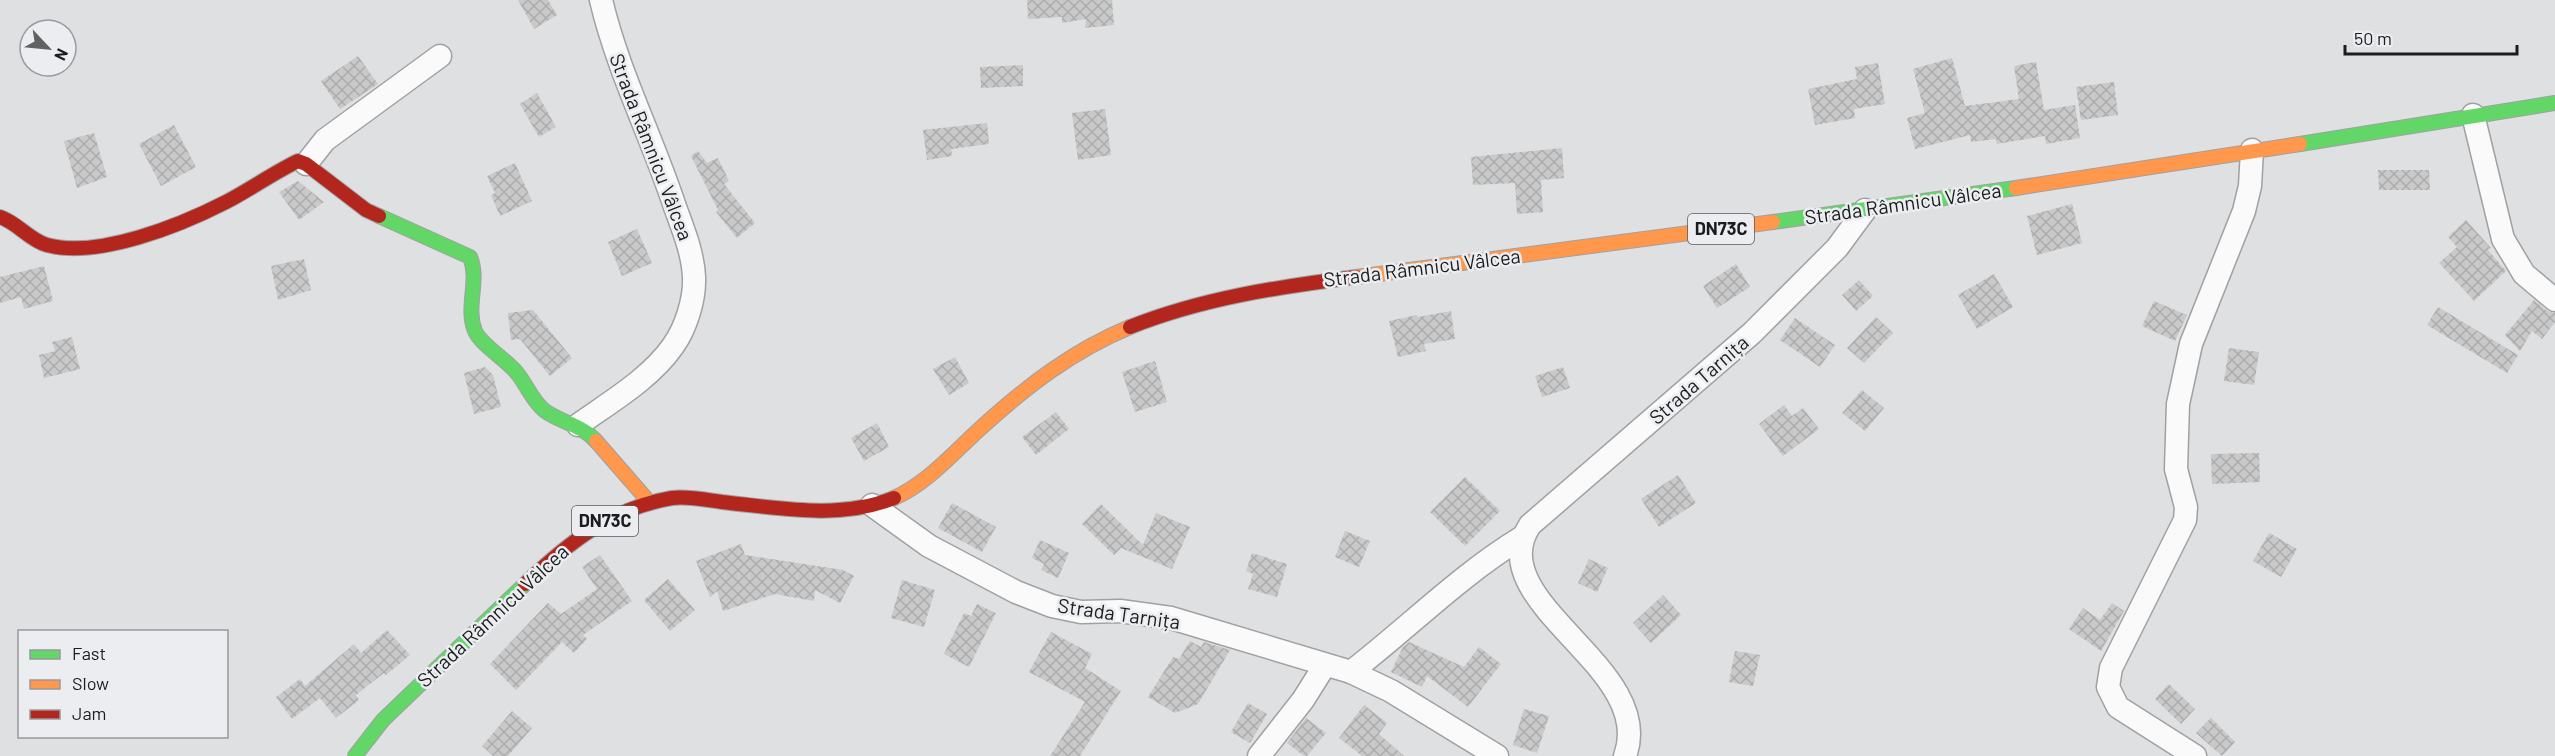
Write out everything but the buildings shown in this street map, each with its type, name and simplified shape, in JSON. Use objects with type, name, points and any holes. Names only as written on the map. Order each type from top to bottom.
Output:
[{"type":"main road","name":"Strada Râmnicu Vâlcea","points":[[355,756],[383,720],[560,551],[604,521],[650,503],[674,498],[832,511],[889,500],[919,483],[1007,405],[1073,356],[1130,327],[1180,308],[1269,288],[1865,210],[2162,166],[2555,103]]},
{"type":"main road","points":[[0,217],[10,220],[30,237],[46,245],[89,248],[186,219],[218,206],[298,161],[306,164],[366,210],[472,259],[474,266],[472,317],[475,332],[517,373],[535,401],[545,411],[578,425],[588,432],[650,503]]},
{"type":"street","name":"Strada Râmnicu Vâlcea","points":[[578,425],[650,370],[673,346],[688,314],[694,279],[691,257],[674,204],[616,56],[601,0]]},
{"type":"street","points":[[306,164],[325,140],[440,56]]},
{"type":"street","points":[[2473,115],[2503,239],[2524,274],[2555,300]]},
{"type":"street","points":[[2195,756],[2118,707],[2108,687],[2111,668],[2185,520],[2186,507],[2176,468],[2178,404],[2191,344],[2244,211],[2250,186],[2252,150]]},
{"type":"street","name":"Strada Tarnița","points":[[1351,672],[1408,627],[1467,575],[1521,538],[1530,525],[1752,333],[1837,248],[1865,210]]},
{"type":"street","name":"Strada Tarnița","points":[[872,505],[929,546],[1016,592],[1052,606],[1080,612],[1120,611],[1171,618],[1351,672],[1391,691],[1497,756]]},
{"type":"street","points":[[1521,538],[1521,571],[1540,600],[1609,679],[1626,716],[1629,745],[1625,756]]},
{"type":"street","points":[[1259,756],[1303,700],[1325,665]]},
{"type":"traffic: fast","points":[[2300,144],[2555,103]]},
{"type":"traffic: fast","points":[[1773,222],[2016,188]]},
{"type":"traffic: fast","points":[[379,216],[470,257],[474,275],[471,313],[478,336],[517,373],[540,407],[551,415],[585,431],[596,441]]},
{"type":"traffic: fast","points":[[355,756],[383,720],[525,584]]},
{"type":"traffic: slow","points":[[2016,188],[2300,144]]},
{"type":"traffic: slow","points":[[1356,277],[1773,222]]},
{"type":"traffic: slow","points":[[894,498],[918,484],[941,466],[1034,383],[1070,358],[1130,327]]},
{"type":"traffic: slow","points":[[596,441],[650,503]]},
{"type":"traffic: jam","points":[[0,217],[47,245],[67,248],[114,244],[163,229],[207,211],[298,161],[306,164],[366,210],[379,216]]},
{"type":"traffic: jam","points":[[1130,327],[1213,301],[1356,277]]},
{"type":"traffic: jam","points":[[525,584],[592,529],[650,503],[672,498],[697,498],[787,509],[831,511],[873,505],[894,498]]}]
